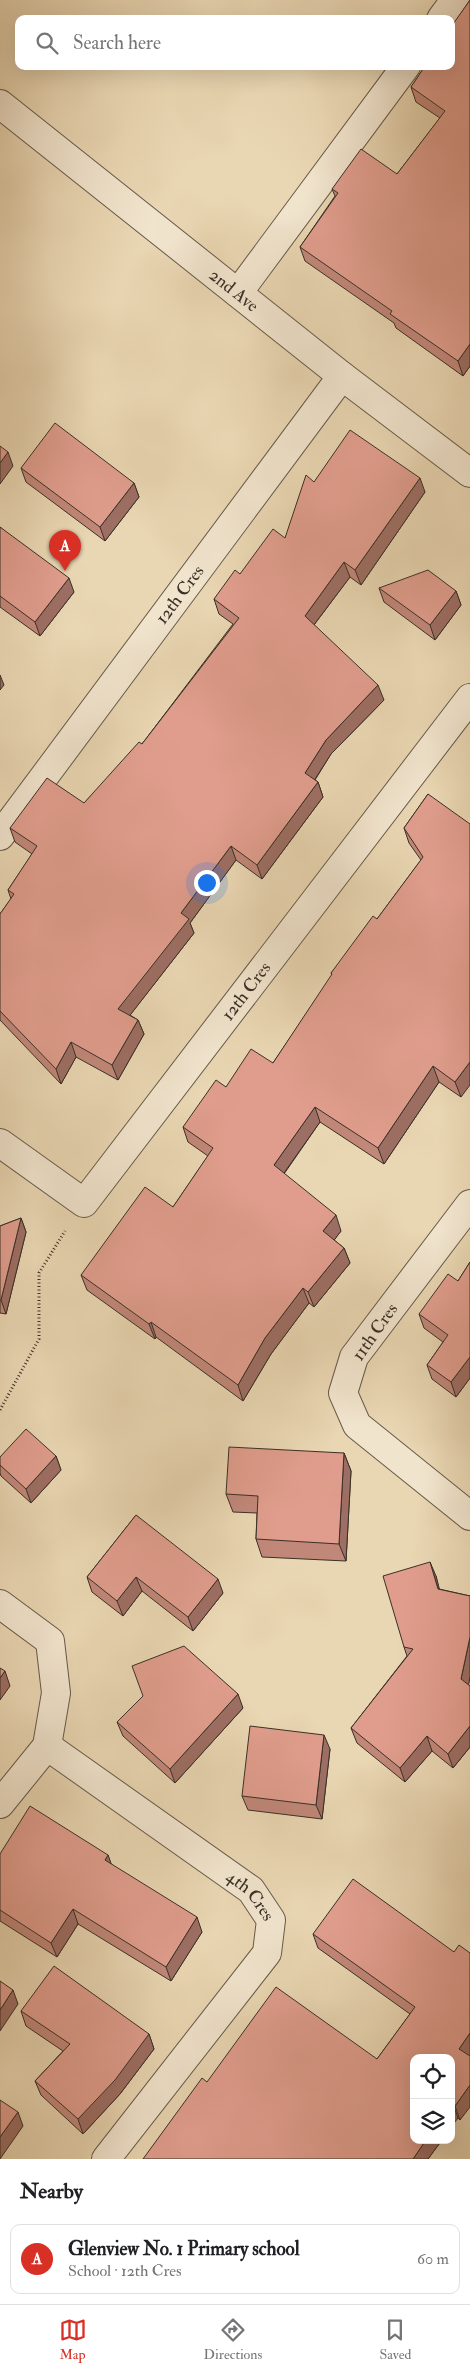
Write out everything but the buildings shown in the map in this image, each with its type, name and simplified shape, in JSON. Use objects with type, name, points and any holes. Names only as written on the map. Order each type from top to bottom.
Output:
[{"type":"street","points":[[444,15],[455,0]]},
{"type":"street","points":[[238,293],[403,70]]},
{"type":"street","name":"2nd Ave","points":[[0,104],[342,376],[470,473]]},
{"type":"street","name":"12th Cres","points":[[0,836],[342,376]]},
{"type":"street","name":"12th Cres","points":[[84,1203],[470,698]]},
{"type":"street","points":[[0,1144],[84,1203]]},
{"type":"street","name":"11th Cres","points":[[470,1204],[354,1357],[342,1393],[357,1425],[470,1516]]},
{"type":"street","points":[[0,1604],[50,1641],[56,1693],[47,1746],[0,1804]]},
{"type":"street","name":"4th Cres","points":[[47,1746],[251,1890],[271,1920],[267,1954],[106,2159]]},
{"type":"path","points":[[0,1410],[39,1339],[39,1273],[84,1203]]},
{"type":"place","name":"Glenview No. 1 Primary school","points":[[65,571]]}]
